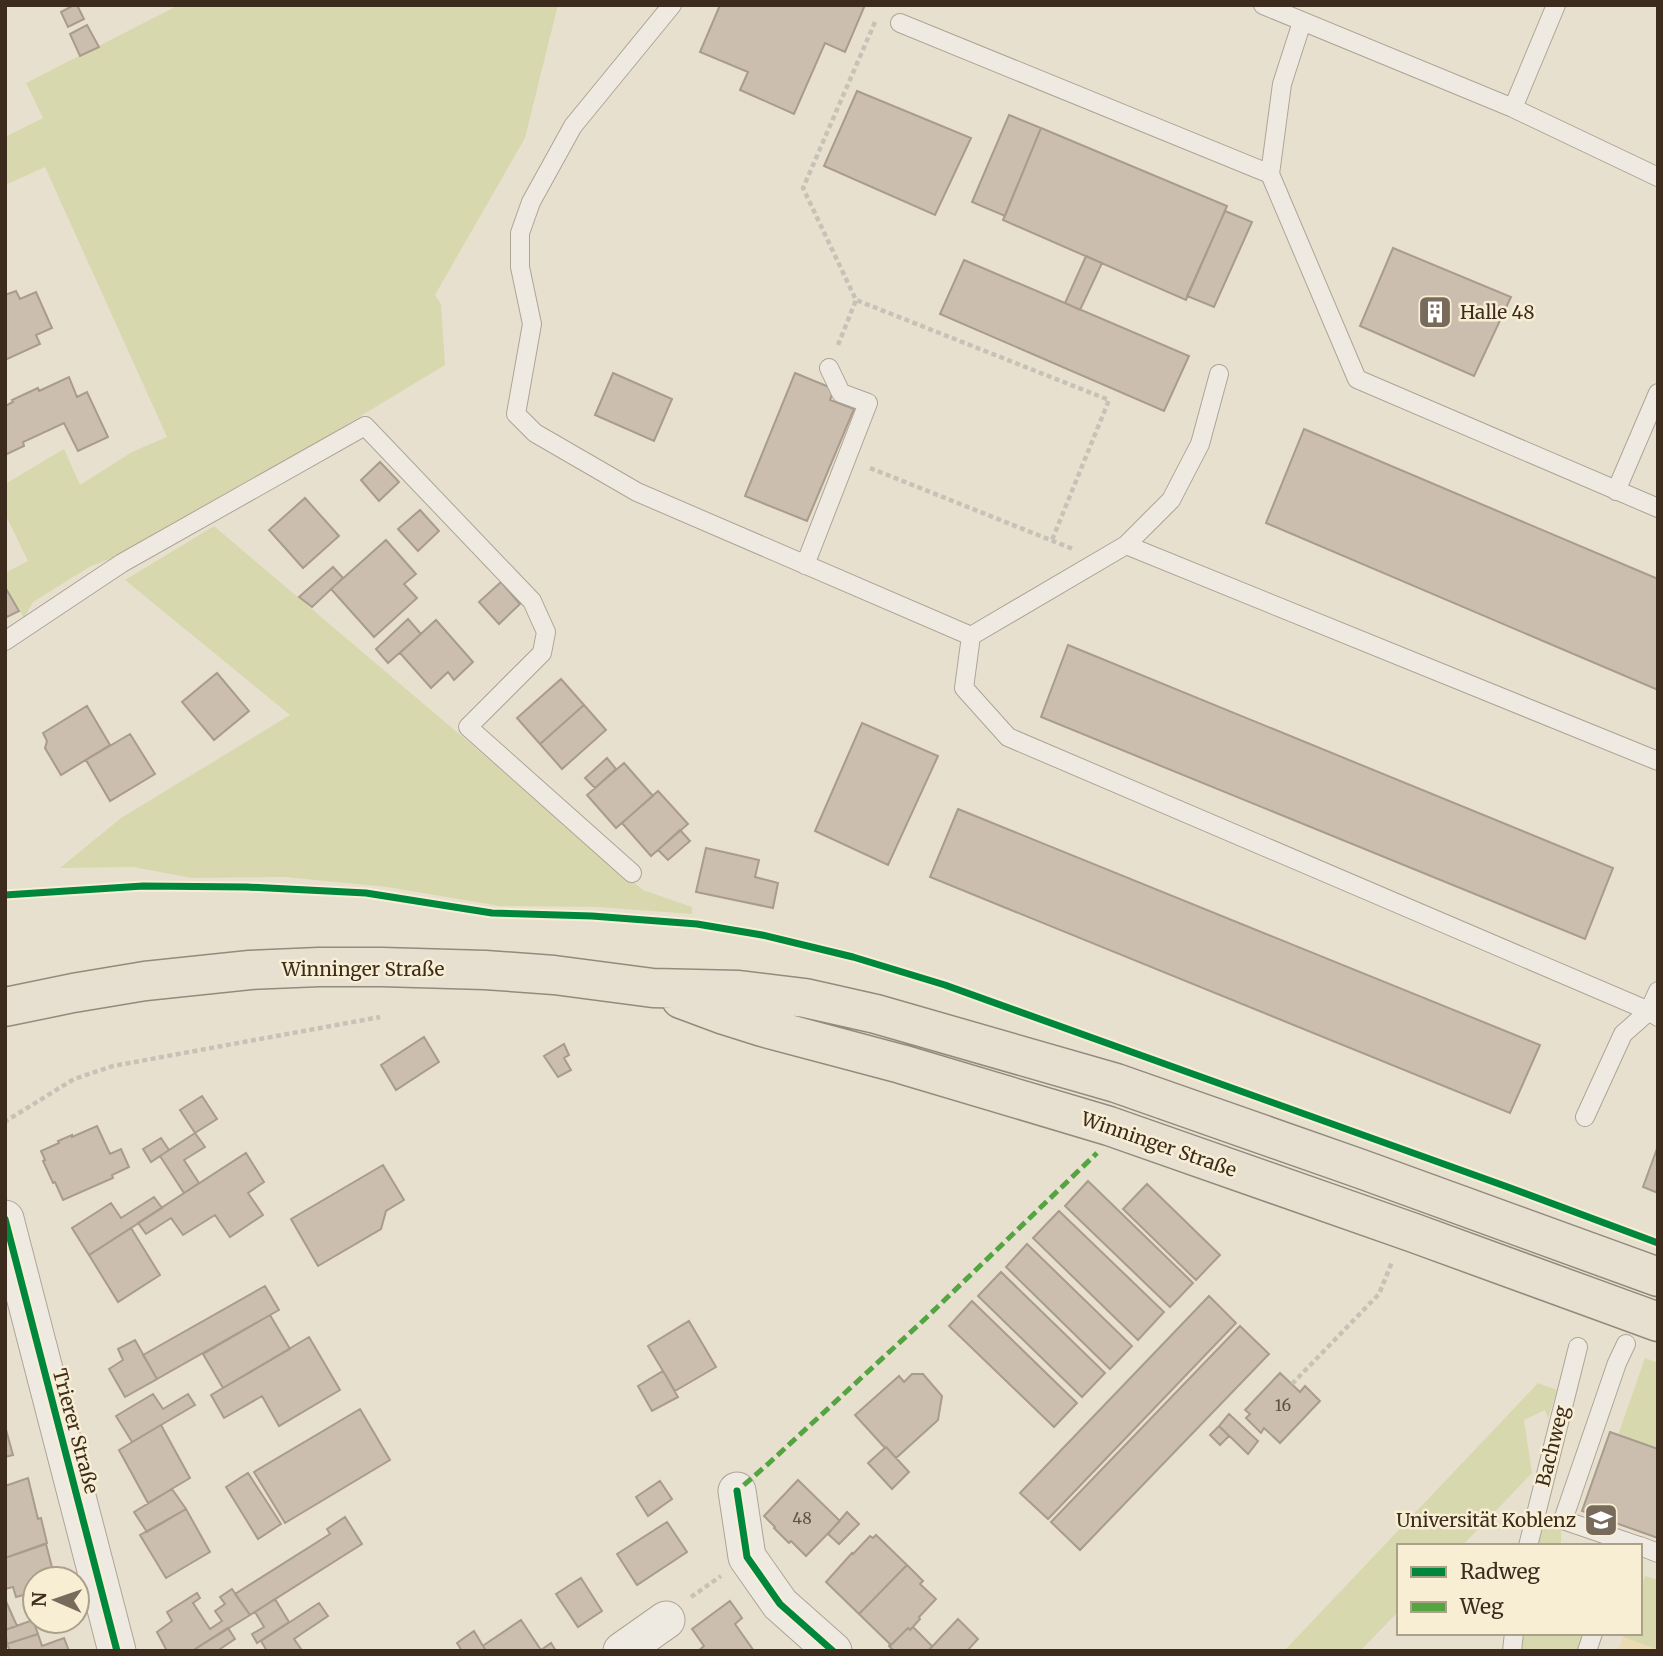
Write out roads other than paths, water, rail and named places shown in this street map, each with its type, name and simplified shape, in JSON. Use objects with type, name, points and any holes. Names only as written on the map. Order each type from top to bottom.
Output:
[{"type":"main road","name":"Winninger Straße","points":[[5,1007],[73,993],[196,974],[319,967],[485,970],[554,975],[653,988],[739,990],[805,998],[876,1014],[1116,1083],[1658,1277]]},
{"type":"main road","points":[[5,981],[73,993]]},
{"type":"main road","name":"Winninger Straße","points":[[653,988],[762,1027],[901,1064],[1109,1126],[1658,1322]]},
{"type":"main road","points":[[5,1034],[15,1031],[73,993]]},
{"type":"street","name":"Trierer Straße","points":[[5,1219],[117,1651]]},
{"type":"street","points":[[737,1491],[747,1557],[780,1604],[834,1651]]},
{"type":"street","points":[[622,1651],[666,1620]]},
{"type":"lane","points":[[672,5],[573,126],[531,202],[520,233],[520,267],[532,324],[516,414],[535,433],[637,492],[971,636]]},
{"type":"lane","points":[[1263,5],[1513,108],[1658,177]]},
{"type":"lane","points":[[1513,108],[1556,5]]},
{"type":"lane","points":[[1302,22],[1282,84],[1270,174],[1357,379],[1658,508]]},
{"type":"lane","points":[[900,23],[1270,174]]},
{"type":"lane","points":[[805,565],[868,403],[841,393],[829,368]]},
{"type":"lane","points":[[971,636],[1126,545],[1171,500],[1200,444],[1219,374]]},
{"type":"lane","points":[[1616,491],[1658,393]]},
{"type":"lane","points":[[5,641],[122,564],[365,426],[532,601],[545,632],[542,653],[468,727],[632,873]]},
{"type":"lane","points":[[1126,545],[1658,761]]},
{"type":"lane","points":[[971,636],[964,688],[1008,737],[1653,1014]]},
{"type":"lane","points":[[1585,1117],[1623,1034],[1653,1014],[1658,991]]},
{"type":"lane","points":[[1626,1344],[1563,1520],[1629,1544]]},
{"type":"lane","name":"Bachweg","points":[[1528,1544],[1578,1347]]},
{"type":"place","name":"Halle 48","points":[[1435,312]]},
{"type":"place","name":"Universität Koblenz","points":[[1601,1520]]}]
